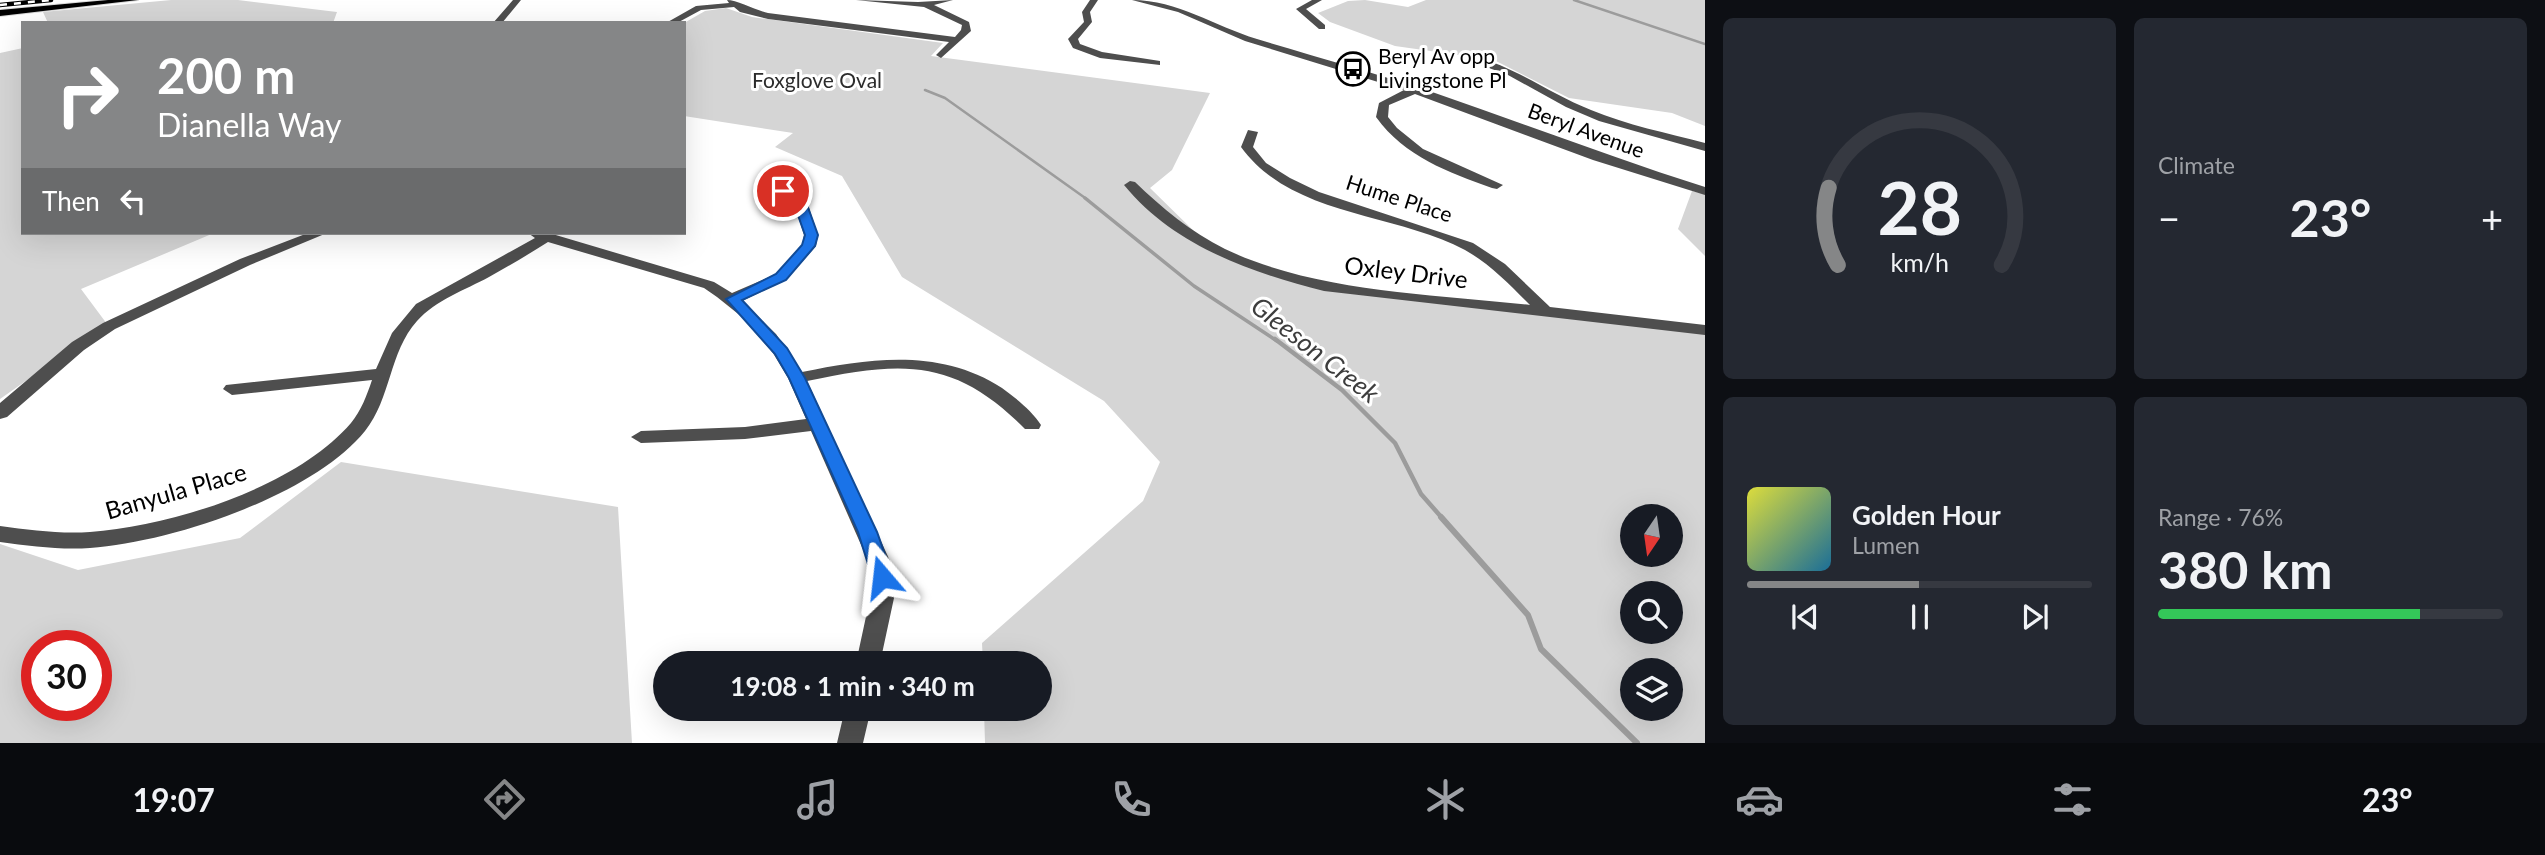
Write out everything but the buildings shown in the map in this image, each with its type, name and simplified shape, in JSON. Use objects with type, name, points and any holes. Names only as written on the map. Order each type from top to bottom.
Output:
[{"type":"main road","points":[[0,12],[116,0]]},
{"type":"main road","points":[[0,12],[134,0]]},
{"type":"street","points":[[499,21],[517,0]]},
{"type":"street","points":[[860,0],[927,5],[948,0]]},
{"type":"street","points":[[1094,0],[1086,12],[1088,22],[1073,39],[1076,47],[1100,55],[1157,63]]},
{"type":"street","name":"Beryl Avenue","points":[[1139,0],[1181,10],[1264,45],[1414,90],[1606,160],[1705,191]]},
{"type":"street","points":[[1318,0],[1302,6],[1300,11],[1322,27]]},
{"type":"street","points":[[674,21],[699,8],[732,3],[768,16],[958,40]]},
{"type":"street","points":[[927,5],[966,24],[966,31],[941,55]]},
{"type":"street","points":[[1473,59],[1505,67],[1569,105],[1600,118],[1705,146]]},
{"type":"street","points":[[1414,90],[1384,103],[1382,117],[1392,130],[1413,149],[1429,158],[1497,185]]},
{"type":"street","name":"Hume Place","points":[[1252,132],[1247,147],[1254,161],[1273,176],[1308,191],[1465,244],[1507,271],[1545,312]]},
{"type":"street","name":"Oxley Drive","points":[[1130,185],[1195,240],[1238,261],[1285,277],[1324,286],[1705,330]]},
{"type":"street","points":[[733,299],[781,277],[808,246],[811,235],[800,202],[783,191]]},
{"type":"street","points":[[0,413],[78,346],[109,326],[245,262],[315,235]]},
{"type":"street","points":[[540,235],[686,276],[733,299],[782,351],[797,378],[880,563],[882,598],[871,651]]},
{"type":"street","name":"Banyula Place","points":[[0,534],[100,540],[184,521],[259,496],[295,477],[335,448],[357,427],[374,402],[381,374],[407,322],[422,307],[494,269],[540,235]]},
{"type":"street","points":[[797,378],[867,364],[912,363],[932,366],[962,372],[986,384],[1015,405],[1032,425]]},
{"type":"street","points":[[232,389],[381,374]]},
{"type":"street","points":[[640,437],[745,433],[818,424]]},
{"type":"street","points":[[850,743],[855,721]]},
{"type":"green space","points":[[171,0],[238,0],[337,12],[334,21],[47,21],[43,12]]},
{"type":"green space","points":[[1365,0],[1408,7],[1426,0],[1705,0],[1705,126],[1672,113],[1569,98],[1494,60],[1395,46],[1330,22],[1318,13],[1348,1]]},
{"type":"green space","name":"Foxglove Oval","points":[[726,8],[752,17],[943,43],[931,56],[1210,93],[1172,170],[1150,188],[1202,239],[1246,263],[1317,285],[1705,331],[1705,743],[985,743],[984,721],[1052,721],[1052,651],[982,651],[982,643],[1143,501],[1160,462],[1104,401],[902,277],[842,176],[775,147],[793,133],[686,116],[686,22],[705,11]]},
{"type":"green space","points":[[21,48],[21,235],[209,235],[81,289],[107,324],[0,399],[0,53]]},
{"type":"green space","points":[[1692,191],[1705,194],[1705,256],[1678,229]]},
{"type":"green space","points":[[341,462],[618,507],[632,743],[0,743],[0,544],[78,570],[240,538]]},
{"type":"waterway","points":[[1574,0],[1705,44]]},
{"type":"waterway","name":"Gleeson Creek","points":[[925,90],[945,98],[1088,200]]},
{"type":"waterway","name":"Gleeson Creek","points":[[1085,198],[1194,286],[1277,341]]},
{"type":"waterway","name":"Gleeson Creek","points":[[1275,339],[1342,390],[1395,443],[1421,494],[1443,519]]},
{"type":"waterway","name":"Gleeson Creek","points":[[1441,517],[1528,615],[1541,649],[1637,743]]},
{"type":"railway","points":[[0,5],[51,0]]},
{"type":"place","name":"Beryl Av opp Livingstone Pl","points":[[1353,69]]},
{"type":"route","points":[[783,191],[800,202],[811,235],[808,246],[781,277],[733,299],[782,351],[797,378],[867,532],[880,563],[882,577]]}]
